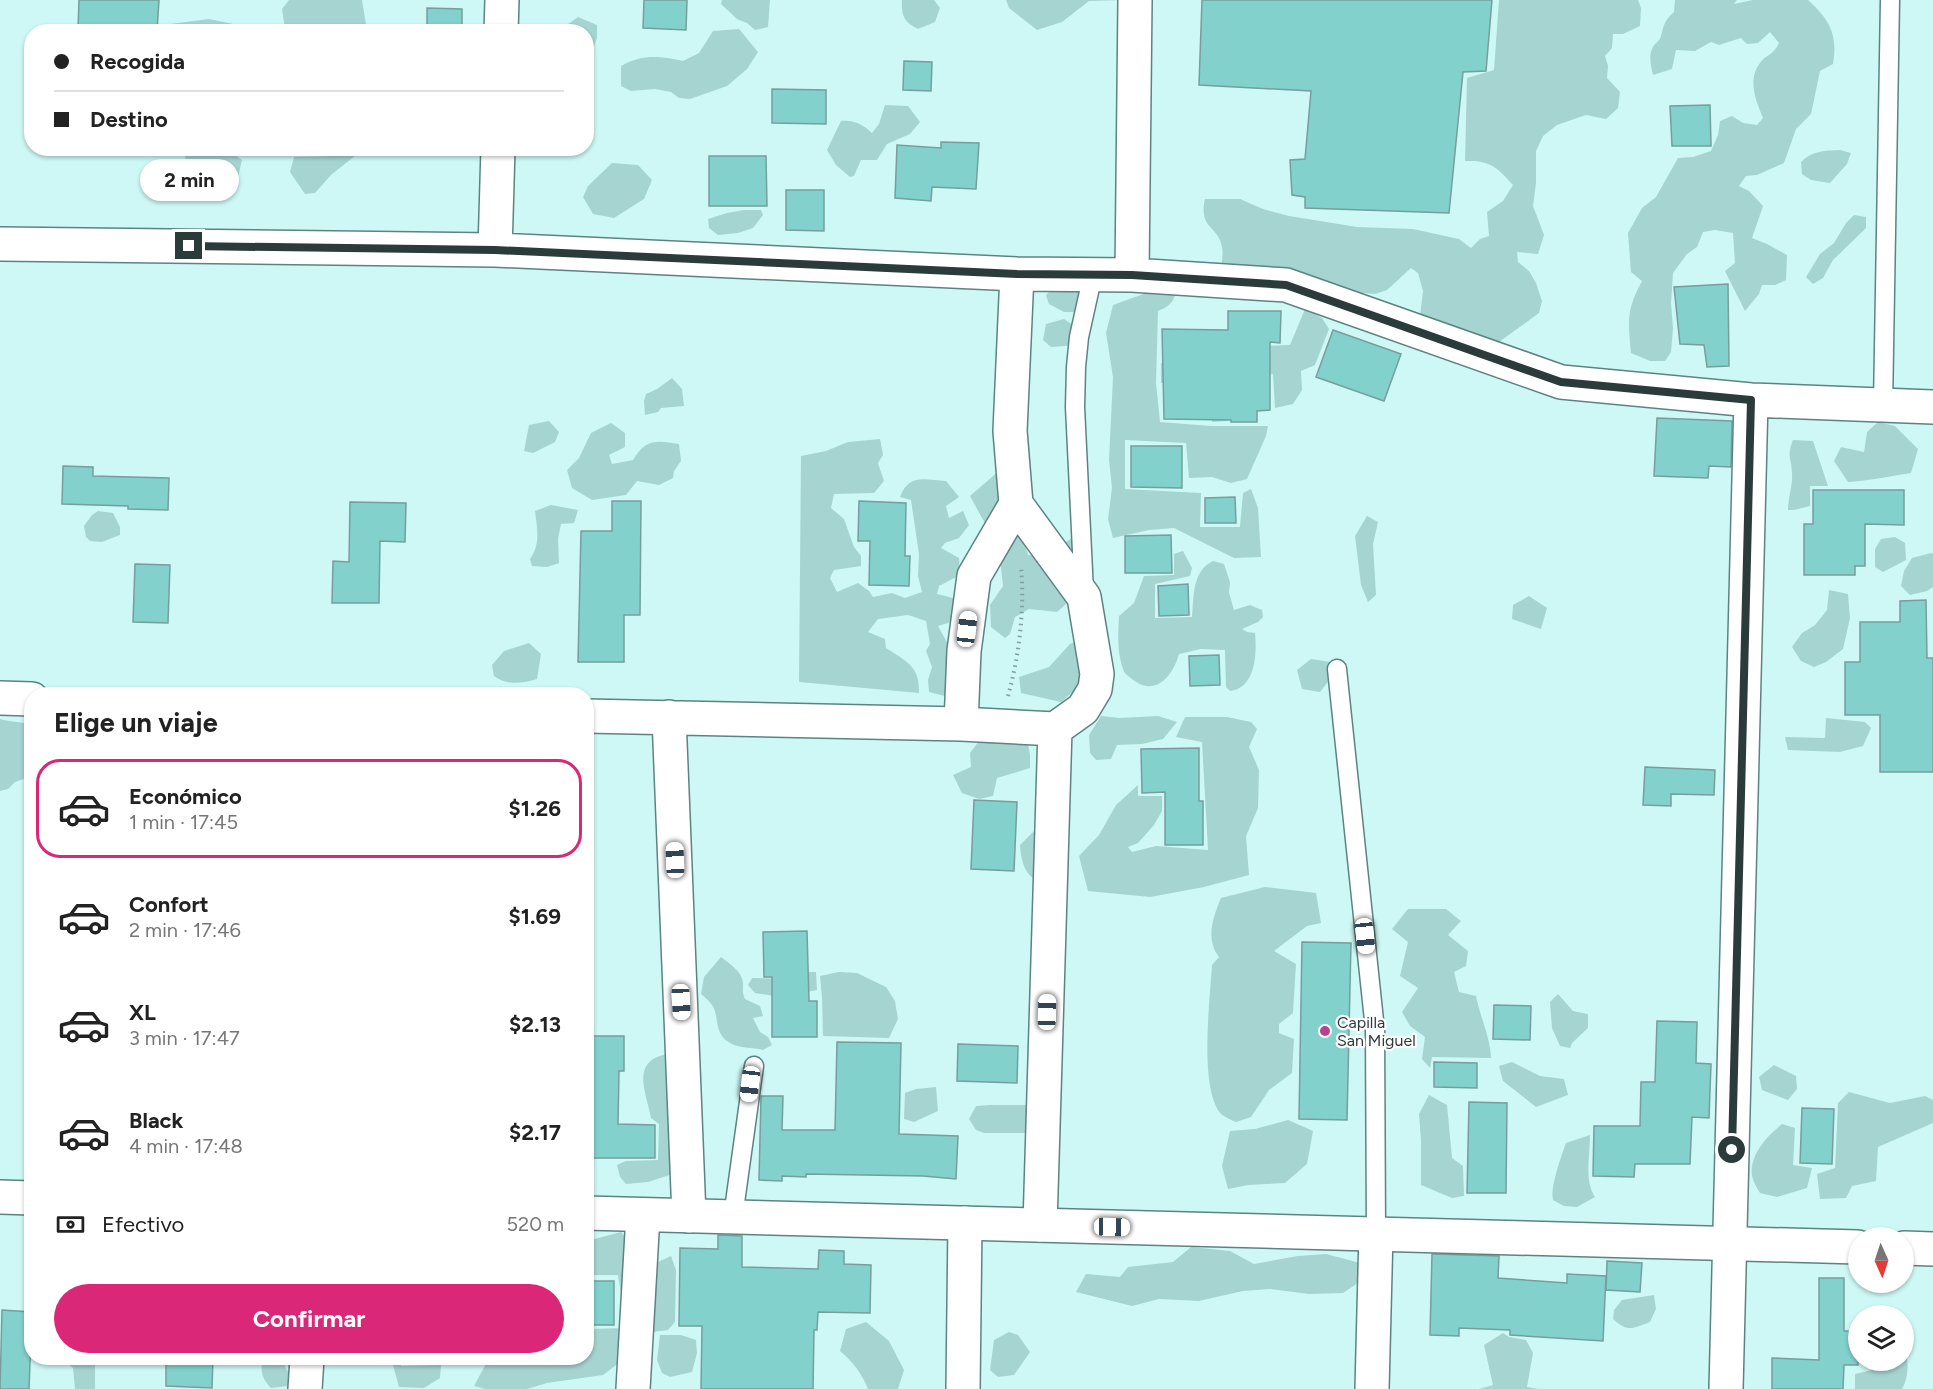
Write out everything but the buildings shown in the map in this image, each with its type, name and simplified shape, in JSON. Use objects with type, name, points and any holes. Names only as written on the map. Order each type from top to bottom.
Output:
[{"type":"street","points":[[501,24],[502,0]]},
{"type":"street","points":[[1132,275],[1135,0]]},
{"type":"street","points":[[495,250],[498,156]]},
{"type":"street","points":[[0,244],[495,250],[1017,274],[1132,275],[1286,285],[1561,382],[1751,400],[1933,407]]},
{"type":"street","points":[[594,716],[961,724],[1055,729],[1083,709],[1095,689],[1097,674],[1084,597],[1016,504],[1010,430],[1017,274]]},
{"type":"street","points":[[1726,1389],[1751,400]]},
{"type":"street","points":[[961,724],[964,651],[974,576],[1016,504]]},
{"type":"street","points":[[0,698],[24,699]]},
{"type":"street","points":[[669,717],[689,1216]]},
{"type":"street","points":[[1040,1225],[1055,729]]},
{"type":"street","points":[[0,1197],[24,1198]]},
{"type":"street","points":[[594,1213],[1848,1247]]},
{"type":"street","points":[[633,1389],[643,1215]]},
{"type":"street","points":[[963,1389],[965,1224]]},
{"type":"street","points":[[1372,1389],[1376,1233]]},
{"type":"street","points":[[1914,1248],[1933,1249]]},
{"type":"street","points":[[305,1389],[307,1365]]},
{"type":"lane","points":[[1883,406],[1890,0]]},
{"type":"lane","points":[[1084,597],[1075,407],[1076,367],[1079,337],[1093,274]]},
{"type":"lane","points":[[1338,669],[1375,1030],[1376,1233]]},
{"type":"lane","points":[[733,1217],[754,1066]]},
{"type":"path","points":[[1000,726],[1016,668],[1023,583],[1021,560]]},
{"type":"shaded area","points":[[289,0],[362,0],[366,24],[284,24],[282,9]]},
{"type":"shaded area","points":[[722,0],[770,0],[768,27],[755,30],[747,23],[737,19],[721,4]]},
{"type":"shaded area","points":[[902,0],[934,0],[940,8],[935,22],[918,29],[913,27],[904,18]]},
{"type":"shaded area","points":[[1006,0],[1126,0],[1089,1],[1062,22],[1037,30],[1009,8]]},
{"type":"shaded area","points":[[1499,0],[1638,0],[1641,8],[1640,26],[1623,34],[1613,34],[1612,48],[1605,56],[1608,66],[1607,78],[1620,92],[1618,108],[1606,119],[1586,115],[1557,125],[1543,136],[1536,151],[1533,206],[1544,235],[1538,254],[1517,252],[1518,262],[1529,271],[1536,283],[1542,301],[1539,313],[1499,342],[1472,346],[1420,316],[1423,291],[1418,273],[1411,268],[1387,290],[1375,294],[1219,281],[1222,247],[1204,216],[1205,199],[1240,199],[1263,209],[1289,216],[1357,227],[1413,229],[1459,239],[1471,248],[1480,239],[1489,236],[1487,212],[1503,201],[1513,185],[1487,163],[1465,161],[1467,78],[1494,70]]},
{"type":"shaded area","points":[[1675,0],[1737,0],[1734,4],[1753,0],[1808,0],[1822,14],[1831,29],[1834,54],[1833,64],[1820,71],[1811,114],[1796,129],[1784,163],[1757,175],[1746,176],[1739,186],[1749,191],[1763,206],[1752,238],[1787,255],[1786,280],[1775,285],[1762,285],[1759,294],[1745,311],[1725,271],[1735,263],[1733,233],[1715,230],[1703,232],[1697,247],[1687,254],[1673,273],[1671,352],[1665,361],[1650,361],[1631,353],[1629,316],[1633,300],[1642,281],[1631,272],[1628,233],[1642,208],[1656,197],[1678,158],[1693,157],[1711,151],[1718,135],[1720,121],[1732,116],[1743,123],[1757,125],[1763,118],[1754,90],[1754,76],[1760,63],[1774,51],[1779,43],[1770,32],[1758,43],[1747,44],[1741,38],[1719,45],[1711,42],[1695,51],[1676,50],[1672,69],[1653,75],[1650,61],[1651,50],[1660,38],[1667,20],[1674,12]]},
{"type":"shaded area","points":[[578,17],[597,25],[597,38],[594,46],[594,24],[568,24]]},
{"type":"shaded area","points":[[209,19],[233,24],[171,24]]},
{"type":"shaded area","points":[[739,29],[758,52],[747,69],[727,86],[690,99],[679,98],[671,92],[655,89],[631,91],[621,86],[621,66],[629,62],[651,57],[683,61],[699,53],[713,31]]},
{"type":"shaded area","points":[[885,105],[908,106],[920,122],[910,134],[887,144],[877,160],[861,160],[854,176],[850,177],[836,165],[827,150],[841,121],[858,123],[872,133],[879,124]]},
{"type":"shaded area","points":[[1840,150],[1851,153],[1847,164],[1830,183],[1811,180],[1802,174],[1801,162],[1810,155]]},
{"type":"shaded area","points":[[237,156],[242,160],[238,177],[212,182],[187,174],[185,157]]},
{"type":"shaded area","points":[[355,156],[331,175],[315,193],[305,194],[290,172],[294,157]]},
{"type":"shaded area","points":[[612,163],[638,165],[652,180],[644,199],[614,218],[593,214],[583,197],[588,186]]},
{"type":"shaded area","points":[[744,210],[761,210],[763,215],[753,228],[738,233],[718,235],[709,228],[708,219]]},
{"type":"shaded area","points":[[1854,215],[1866,217],[1866,228],[1833,260],[1823,278],[1813,284],[1806,277],[1820,254],[1834,243],[1846,223]]},
{"type":"shaded area","points":[[1061,280],[1087,289],[1084,302],[1075,312],[1064,312],[1049,304],[1046,295]]},
{"type":"shaded area","points":[[1163,287],[1177,288],[1171,302],[1158,311],[1156,383],[1160,422],[1211,426],[1268,426],[1266,436],[1247,479],[1231,483],[1212,477],[1189,478],[1186,443],[1125,440],[1125,489],[1201,493],[1200,527],[1240,527],[1243,493],[1251,489],[1258,508],[1261,557],[1234,558],[1174,528],[1149,530],[1113,538],[1108,519],[1112,488],[1109,460],[1113,377],[1106,333],[1113,305]]},
{"type":"shaded area","points":[[1305,309],[1322,318],[1329,329],[1315,365],[1301,371],[1302,390],[1293,404],[1275,408],[1273,374],[1228,372],[1227,421],[1212,422],[1211,383],[1161,383],[1161,363],[1222,363],[1264,346],[1290,345]]},
{"type":"shaded area","points":[[1064,319],[1082,331],[1077,345],[1051,347],[1043,340],[1046,324]]},
{"type":"shaded area","points":[[672,378],[682,389],[684,406],[661,408],[658,412],[645,415],[646,394]]},
{"type":"shaded area","points":[[549,421],[559,432],[555,442],[533,453],[524,451],[529,425]]},
{"type":"shaded area","points":[[1878,422],[1895,426],[1918,449],[1911,473],[1848,482],[1834,461],[1841,447],[1864,452],[1867,432]]},
{"type":"shaded area","points":[[611,423],[625,433],[625,447],[609,455],[612,464],[633,460],[642,448],[652,443],[679,444],[681,461],[674,471],[673,478],[659,485],[637,481],[626,495],[592,500],[572,488],[567,470],[579,458],[591,433]]},
{"type":"shaded area","points":[[880,439],[883,455],[878,463],[884,481],[874,493],[834,494],[831,508],[844,519],[854,547],[861,556],[861,566],[834,570],[830,578],[837,592],[858,583],[873,597],[892,593],[905,598],[922,592],[918,576],[919,554],[911,500],[900,497],[908,484],[913,481],[925,479],[946,481],[959,497],[946,506],[949,518],[963,511],[969,525],[959,538],[945,543],[941,548],[959,558],[960,575],[939,586],[937,594],[953,598],[959,606],[959,614],[951,622],[938,626],[949,646],[946,656],[960,664],[957,691],[945,696],[929,692],[928,680],[932,667],[926,651],[930,644],[926,621],[908,615],[878,619],[868,632],[885,639],[886,648],[910,665],[917,676],[919,693],[799,682],[801,456],[826,451],[848,442]]},
{"type":"shaded area","points":[[1793,440],[1813,441],[1828,486],[1810,486],[1810,506],[1788,510],[1792,478],[1790,455]]},
{"type":"shaded area","points":[[1000,470],[1028,555],[1042,556],[1074,537],[1074,597],[1057,612],[1029,609],[1015,617],[1010,634],[1005,638],[991,627],[990,605],[1003,586],[999,549],[970,496]]},
{"type":"shaded area","points":[[551,505],[578,510],[574,523],[561,524],[558,539],[559,563],[547,567],[532,566],[530,559],[536,548],[537,536],[535,511]]},
{"type":"shaded area","points":[[98,511],[113,513],[120,527],[120,535],[102,542],[90,541],[86,537],[84,526]]},
{"type":"shaded area","points":[[1367,516],[1378,522],[1373,544],[1376,595],[1368,602],[1361,585],[1355,536]]},
{"type":"shaded area","points":[[1895,537],[1905,543],[1906,560],[1883,572],[1875,567],[1875,549],[1881,539]]},
{"type":"shaded area","points":[[1183,551],[1192,568],[1190,576],[1155,584],[1155,618],[1192,617],[1195,585],[1201,571],[1213,561],[1224,564],[1230,582],[1229,593],[1234,610],[1250,605],[1262,610],[1263,617],[1258,622],[1242,629],[1255,633],[1256,650],[1250,677],[1239,688],[1230,691],[1226,687],[1225,650],[1201,649],[1179,654],[1168,677],[1155,685],[1140,684],[1125,673],[1119,649],[1119,616],[1134,603],[1144,576],[1174,575],[1174,554]]},
{"type":"shaded area","points":[[1933,554],[1933,587],[1927,591],[1910,595],[1901,586],[1904,571],[1912,558]]},
{"type":"shaded area","points":[[1829,590],[1848,594],[1850,618],[1843,649],[1826,662],[1814,667],[1801,661],[1792,647],[1802,633],[1815,625],[1827,610]]},
{"type":"shaded area","points":[[1529,596],[1547,608],[1541,629],[1512,619],[1513,605]]},
{"type":"shaded area","points":[[1087,637],[1087,680],[1061,702],[1021,693],[1019,677],[1049,667],[1070,644]]},
{"type":"shaded area","points":[[529,643],[541,654],[537,679],[510,682],[494,676],[492,665],[504,651]]},
{"type":"shaded area","points":[[1311,659],[1330,662],[1331,678],[1320,692],[1302,689],[1297,670]]},
{"type":"shaded area","points":[[1101,716],[1119,718],[1158,716],[1177,722],[1163,739],[1142,744],[1117,745],[1111,759],[1096,760],[1090,753],[1089,735]]},
{"type":"shaded area","points":[[1185,717],[1227,717],[1251,722],[1257,729],[1249,747],[1259,770],[1258,808],[1246,836],[1249,875],[1204,887],[1150,897],[1088,891],[1079,856],[1099,835],[1116,805],[1138,785],[1138,796],[1162,796],[1162,811],[1154,825],[1138,843],[1128,847],[1132,852],[1156,846],[1208,850],[1202,742],[1176,737]]},
{"type":"shaded area","points":[[1826,718],[1865,722],[1871,728],[1863,746],[1840,752],[1788,750],[1785,737],[1825,738]]},
{"type":"shaded area","points":[[0,719],[24,723],[24,779],[15,782],[8,789],[0,791]]},
{"type":"shaded area","points":[[982,737],[1027,738],[1030,768],[997,778],[993,796],[979,799],[962,793],[953,775],[971,767],[970,753]]},
{"type":"shaded area","points":[[1035,830],[1045,832],[1034,879],[1025,868],[1020,845]]},
{"type":"shaded area","points":[[1265,887],[1316,893],[1321,923],[1307,926],[1274,951],[1296,964],[1293,1013],[1279,1024],[1279,1033],[1294,1039],[1292,1073],[1269,1090],[1251,1117],[1236,1122],[1220,1113],[1210,1083],[1207,1042],[1209,999],[1212,965],[1219,957],[1211,935],[1215,913],[1221,898]]},
{"type":"shaded area","points":[[1408,909],[1446,909],[1461,921],[1448,935],[1468,951],[1466,966],[1454,972],[1459,992],[1476,996],[1489,1042],[1491,1058],[1432,1057],[1430,1068],[1422,1059],[1425,1037],[1410,1026],[1402,1012],[1418,988],[1400,976],[1408,942],[1392,929]]},
{"type":"shaded area","points":[[721,957],[741,976],[745,999],[760,1006],[763,1016],[753,1018],[760,1032],[768,1037],[772,1045],[763,1050],[738,1046],[725,1039],[719,1030],[712,1005],[701,994],[704,977]]},
{"type":"shaded area","points":[[798,972],[816,972],[817,990],[781,997],[755,993],[748,985],[752,978],[795,979]]},
{"type":"shaded area","points":[[839,972],[857,973],[886,987],[895,1001],[898,1019],[889,1038],[823,1036],[820,976]]},
{"type":"shaded area","points":[[1558,994],[1573,1011],[1588,1014],[1588,1028],[1572,1043],[1570,1048],[1560,1046],[1552,1028],[1550,1002]]},
{"type":"shaded area","points":[[674,1053],[682,1171],[648,1182],[626,1184],[620,1177],[617,1165],[626,1161],[658,1160],[659,1124],[651,1118],[644,1086],[645,1068],[660,1056]]},
{"type":"shaded area","points":[[1512,1062],[1540,1076],[1564,1079],[1568,1095],[1536,1107],[1503,1081],[1499,1066]]},
{"type":"shaded area","points":[[1774,1065],[1796,1076],[1797,1089],[1788,1100],[1762,1090],[1759,1077]]},
{"type":"shaded area","points":[[936,1087],[938,1111],[914,1122],[904,1119],[905,1093],[916,1089]]},
{"type":"shaded area","points":[[1849,1092],[1890,1103],[1925,1096],[1933,1100],[1933,1123],[1878,1147],[1876,1181],[1852,1186],[1846,1198],[1820,1199],[1817,1174],[1835,1168],[1838,1103]]},
{"type":"shaded area","points":[[1429,1095],[1447,1105],[1452,1158],[1463,1166],[1464,1196],[1452,1198],[1421,1185],[1419,1114]]},
{"type":"shaded area","points":[[1030,1105],[1028,1133],[984,1133],[976,1130],[969,1119],[976,1106]]},
{"type":"shaded area","points":[[1288,1120],[1313,1131],[1307,1164],[1285,1183],[1248,1185],[1228,1189],[1222,1166],[1230,1131],[1255,1129]]},
{"type":"shaded area","points":[[1782,1124],[1795,1128],[1793,1165],[1812,1168],[1807,1188],[1777,1197],[1760,1193],[1753,1178],[1752,1168],[1760,1147]]},
{"type":"shaded area","points":[[1590,1135],[1588,1168],[1595,1197],[1577,1207],[1564,1206],[1553,1200],[1552,1194],[1556,1172],[1566,1143]]},
{"type":"shaded area","points":[[621,1232],[632,1245],[622,1300],[618,1275],[594,1275],[594,1239]]},
{"type":"shaded area","points":[[1191,1247],[1230,1251],[1254,1264],[1298,1256],[1326,1254],[1360,1263],[1365,1274],[1343,1293],[1309,1294],[1270,1289],[1243,1291],[1199,1301],[1159,1299],[1132,1306],[1076,1292],[1086,1274],[1120,1277],[1128,1267],[1173,1262]]},
{"type":"shaded area","points":[[671,1256],[676,1270],[675,1322],[668,1330],[653,1332],[646,1325],[658,1262]]},
{"type":"shaded area","points":[[1654,1295],[1656,1309],[1650,1322],[1627,1328],[1613,1319],[1614,1310],[1622,1300]]},
{"type":"shaded area","points":[[866,1322],[889,1341],[904,1370],[898,1389],[868,1389],[856,1368],[840,1351],[846,1329]]},
{"type":"shaded area","points":[[630,1328],[628,1356],[603,1375],[547,1383],[527,1389],[486,1389],[474,1386],[485,1365],[594,1365],[594,1329]]},
{"type":"shaded area","points":[[1009,1332],[1018,1335],[1030,1352],[1014,1375],[998,1377],[990,1370],[994,1340]]},
{"type":"shaded area","points":[[1503,1333],[1509,1337],[1526,1340],[1533,1353],[1527,1387],[1539,1389],[1479,1389],[1493,1385],[1484,1345]]},
{"type":"shaded area","points":[[660,1335],[681,1335],[696,1340],[697,1353],[692,1372],[670,1377],[662,1373],[657,1360]]},
{"type":"shaded area","points":[[69,1365],[95,1365],[95,1389],[75,1389],[73,1368]]},
{"type":"shaded area","points":[[262,1365],[286,1365],[289,1373],[288,1386],[271,1388],[262,1374]]},
{"type":"shaded area","points":[[393,1365],[441,1365],[440,1378],[424,1388],[399,1387]]},
{"type":"shaded area","points":[[1868,1371],[1907,1371],[1902,1389],[1855,1389],[1855,1374]]},
{"type":"place","name":"Capilla San Miguel","points":[[1325,1031]]},
{"type":"route","points":[[189,246],[495,250],[1017,274],[1132,275],[1286,285],[1561,382],[1751,400],[1732,1150]]}]
